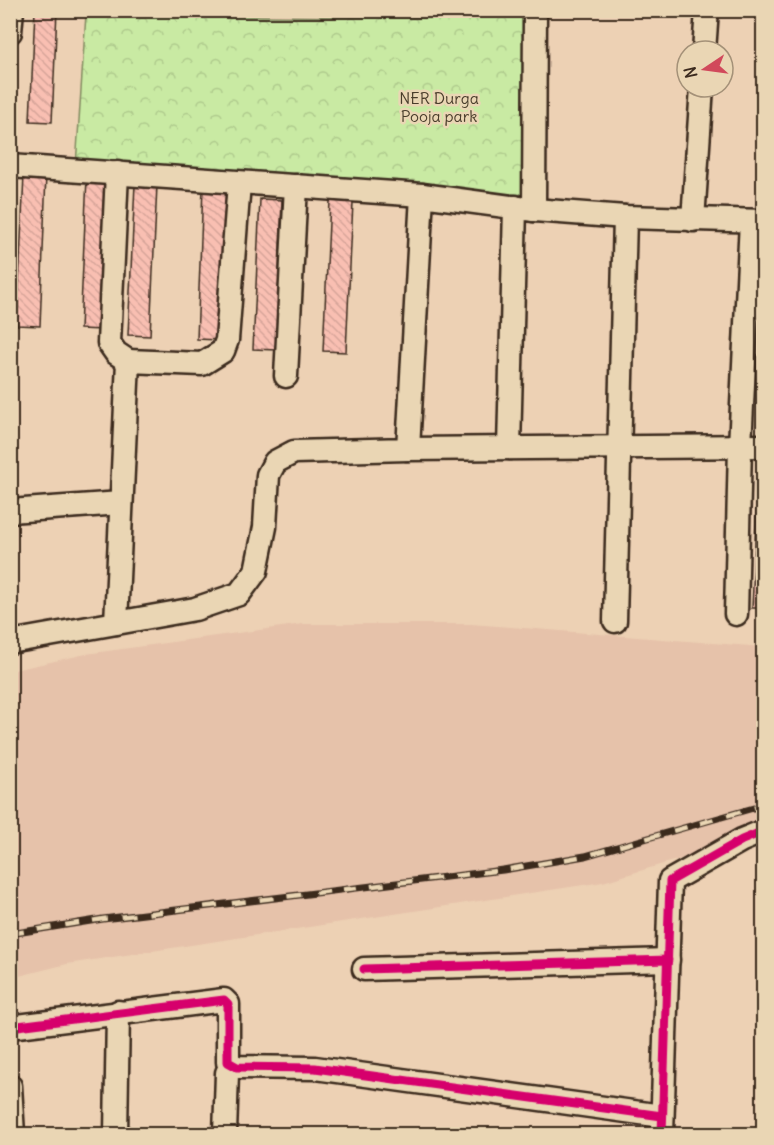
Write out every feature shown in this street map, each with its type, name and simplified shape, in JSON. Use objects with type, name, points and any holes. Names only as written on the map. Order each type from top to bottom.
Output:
[{"type":"street","points":[[10,33],[12,10]]},
{"type":"street","points":[[509,448],[525,209],[535,10]]},
{"type":"street","points":[[705,39],[707,10]]},
{"type":"street","points":[[693,220],[701,99]]},
{"type":"street","points":[[10,166],[422,195],[525,209],[626,217],[757,221],[740,446],[736,614]]},
{"type":"street","points":[[117,173],[109,343],[116,353],[128,361],[202,364],[223,351],[227,340],[239,183]]},
{"type":"street","points":[[286,376],[296,186]]},
{"type":"street","points":[[408,449],[422,195]]},
{"type":"street","points":[[615,621],[626,217]]},
{"type":"street","points":[[116,623],[128,361]]},
{"type":"street","points":[[10,642],[195,609],[239,594],[256,571],[265,527],[268,475],[275,462],[294,452],[618,446],[764,446]]},
{"type":"street","points":[[10,512],[121,503]]},
{"type":"street","points":[[231,1065],[315,1068],[662,1125],[670,881],[742,840],[764,831]]},
{"type":"street","points":[[364,969],[668,960]]},
{"type":"street","points":[[10,1027],[224,1000],[228,1004],[228,1062],[231,1065]]},
{"type":"street","points":[[116,1134],[118,1012]]},
{"type":"street","points":[[225,1134],[227,1073],[231,1065]]},
{"type":"street","points":[[10,1086],[13,1134]]},
{"type":"shaded area","points":[[303,624],[471,624],[763,647],[763,834],[603,882],[67,964],[11,978],[10,671],[86,654]]},
{"type":"green space","name":"NER Durga Pooja park","points":[[446,11],[534,11],[530,209],[76,166],[86,14],[444,18]]},
{"type":"building","points":[[35,10],[57,10],[52,122],[30,121]]},
{"type":"building","points":[[24,175],[46,175],[40,326],[17,325]]},
{"type":"building","points":[[87,178],[109,179],[103,330],[80,329]]},
{"type":"building","points":[[135,184],[157,185],[150,336],[128,335]]},
{"type":"building","points":[[203,188],[226,190],[219,340],[197,339]]},
{"type":"building","points":[[260,199],[282,200],[276,350],[253,349]]},
{"type":"building","points":[[330,201],[353,202],[346,352],[323,351]]},
{"type":"building","points":[[759,457],[764,458],[764,608],[752,608]]},
{"type":"railway","points":[[10,934],[103,919],[503,870],[585,856],[764,805]]},
{"type":"cycle path","points":[[662,1134],[670,881],[742,840],[764,831]]},
{"type":"cycle path","points":[[364,969],[668,960]]},
{"type":"cycle path","points":[[10,1027],[224,1000],[228,1004],[228,1062],[237,1067],[315,1068],[662,1116]]}]
